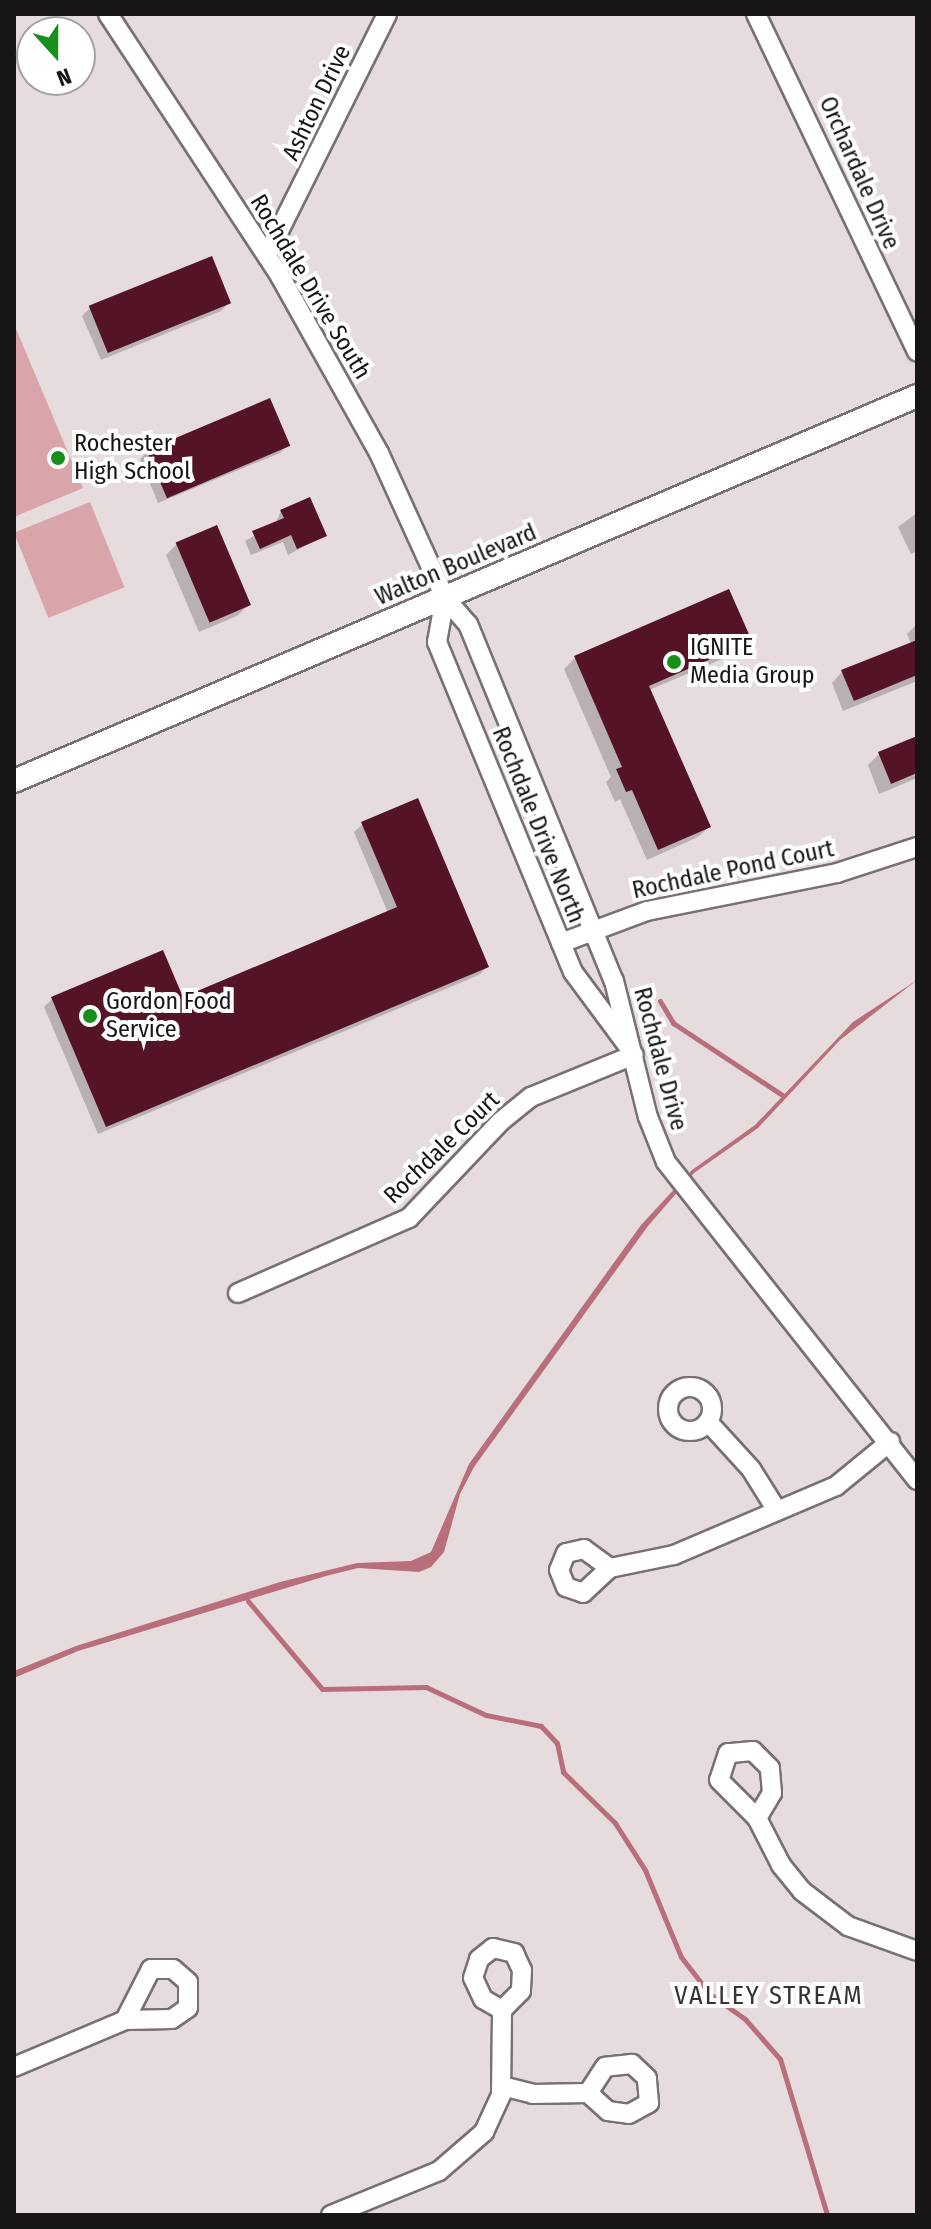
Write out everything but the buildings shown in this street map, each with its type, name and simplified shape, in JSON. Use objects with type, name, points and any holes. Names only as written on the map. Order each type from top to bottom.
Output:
[{"type":"main road","name":"Walton Boulevard","points":[[14,781],[917,396]]},
{"type":"street","name":"Rochdale Drive South","points":[[108,14],[267,255],[379,453],[445,598]]},
{"type":"street","name":"Ashton Drive","points":[[267,255],[387,14]]},
{"type":"street","name":"Orchardale Drive","points":[[756,14],[917,352]]},
{"type":"street","name":"Rochdale Drive","points":[[445,598],[468,624],[614,981],[652,1129],[674,1176],[890,1442],[917,1480]]},
{"type":"street","name":"Rochdale Drive North","points":[[445,598],[437,642],[561,943],[573,972],[634,1055]]},
{"type":"street","name":"Rochdale Pond Court","points":[[561,943],[647,911],[837,873],[917,847]]},
{"type":"street","name":"Rochdale Court","points":[[238,1293],[409,1218],[500,1122],[531,1097],[634,1055]]},
{"type":"street","points":[[709,1423],[751,1469],[776,1509]]},
{"type":"street","points":[[610,1568],[674,1555],[836,1486],[890,1442]]},
{"type":"street","points":[[757,1818],[781,1865],[822,1910],[877,1940],[917,1951]]},
{"type":"street","points":[[341,2213],[439,2171],[462,2155],[484,2132],[502,2086],[502,2010]]},
{"type":"street","points":[[14,2067],[125,2020]]},
{"type":"street","points":[[502,2086],[554,2096],[588,2093]]},
{"type":"shaded area","points":[[14,324],[83,488],[14,517]]},
{"type":"shaded area","points":[[90,502],[124,587],[48,618],[14,533]]},
{"type":"shaded area","points":[[917,980],[840,1040],[758,1128],[694,1173],[648,1226],[474,1467],[460,1494],[444,1552],[431,1567],[419,1572],[358,1568],[326,1576],[78,1651],[14,1678],[14,1671],[76,1646],[280,1582],[357,1563],[411,1561],[431,1552],[469,1464],[641,1225],[692,1170],[755,1125],[853,1022]]},
{"type":"waterway","points":[[660,1001],[673,1023],[782,1095]]},
{"type":"waterway","points":[[248,1601],[322,1689],[426,1687],[486,1715],[541,1726],[557,1743],[563,1772],[615,1823],[645,1870],[681,1957],[710,1994],[745,2019],[780,2059],[827,2215]]},
{"type":"place","name":"Rochester High School","points":[[58,458]]},
{"type":"place","name":"IGNITE Media Group","points":[[674,662]]},
{"type":"place","name":"Gordon Food Service","points":[[90,1016]]},
{"type":"district","name":"VALLEY STREAM","points":[[769,1996]]}]
